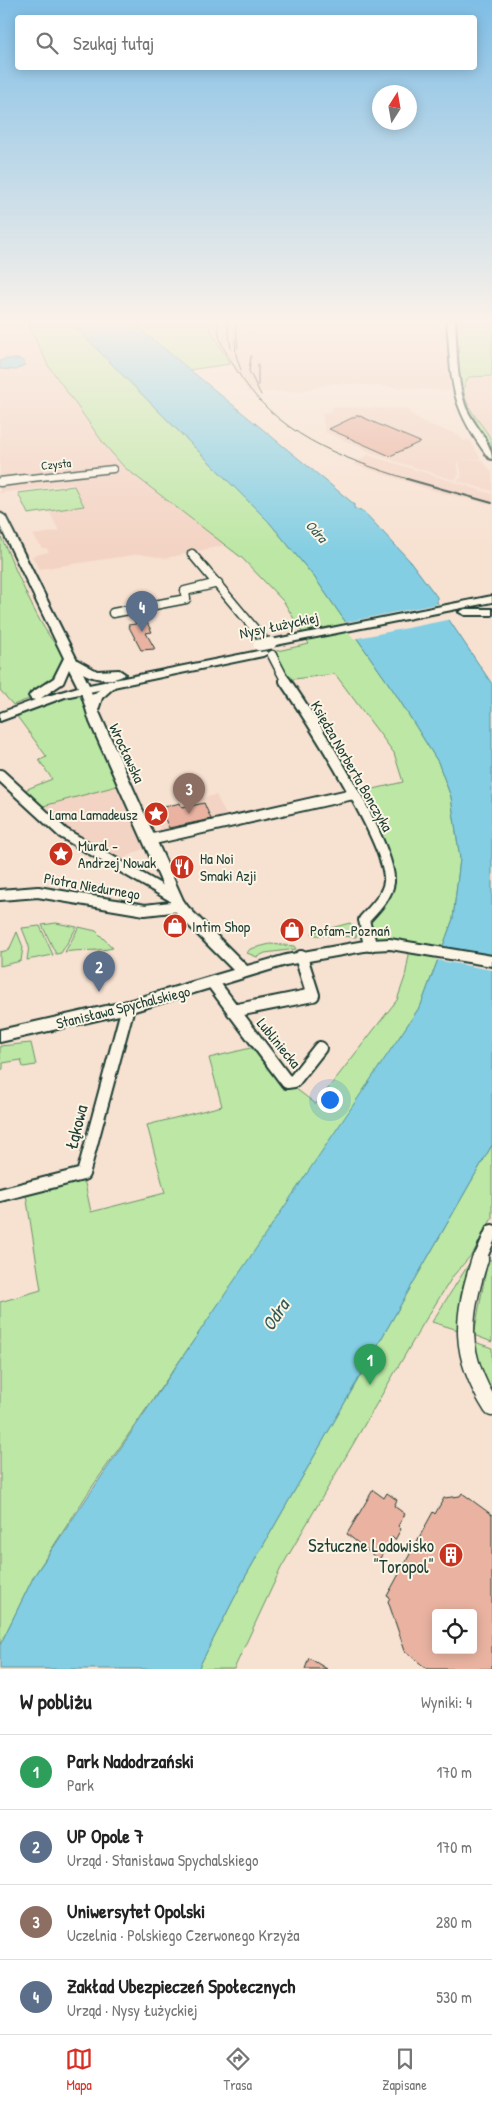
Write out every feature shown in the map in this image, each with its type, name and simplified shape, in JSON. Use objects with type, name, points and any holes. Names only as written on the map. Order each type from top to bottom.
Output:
[{"type":"main road","points":[[460,398],[462,409],[492,456]]},
{"type":"main road","name":"Wrocławska","points":[[0,516],[69,659],[79,687]]},
{"type":"main road","points":[[461,608],[486,603]]},
{"type":"main road","name":"Nysy Łużyckiej","points":[[79,687],[127,674],[486,603]]},
{"type":"main road","name":"Nysy Łużyckiej","points":[[79,687],[115,682],[267,647]]},
{"type":"main road","points":[[34,697],[59,680],[69,659],[95,675],[127,674]]},
{"type":"main road","points":[[0,710],[34,697],[79,687]]},
{"type":"main road","points":[[0,717],[79,687]]},
{"type":"street","name":"Czysta","points":[[0,482],[114,469]]},
{"type":"street","name":"Księdza Norberta Bonczyka","points":[[192,554],[218,583],[267,647],[353,794],[382,850],[389,876],[381,899],[364,920],[370,945]]},
{"type":"street","points":[[113,613],[186,599],[185,591],[218,583]]},
{"type":"street","points":[[92,710],[97,696],[115,682]]},
{"type":"street","name":"Wrocławska","points":[[79,687],[92,710],[96,722]]},
{"type":"street","name":"Wrocławska","points":[[79,687],[178,902],[245,973]]},
{"type":"street","points":[[0,776],[63,833],[178,902]]},
{"type":"street","points":[[149,840],[353,794]]},
{"type":"street","name":"Piotra Niedurnego","points":[[0,895],[38,892],[134,909],[152,910],[178,902]]},
{"type":"street","name":"Stanisława Spychalskiego","points":[[0,1036],[128,1007],[213,984],[301,957],[370,945],[390,944],[492,961]]},
{"type":"street","name":"Lubliniecka","points":[[233,1011],[313,995],[301,957]]},
{"type":"street","name":"Lubliniecka","points":[[213,984],[287,1082],[294,1082],[320,1048]]},
{"type":"street","name":"Łąkowa","points":[[0,1195],[83,1174],[128,1007]]},
{"type":"street","points":[[492,1231],[479,1259],[465,1332],[467,1354],[471,1368],[492,1408]]},
{"type":"shaded area","points":[[0,398],[71,398],[104,444],[123,466],[225,545],[166,558],[139,554],[39,569],[32,556],[49,552],[46,548],[42,548],[33,535],[59,531],[49,511],[84,505],[73,484],[0,493]]},
{"type":"shaded area","points":[[466,398],[492,398],[492,441],[466,401]]},
{"type":"shaded area","points":[[332,407],[406,409],[422,422],[459,435],[463,441],[470,440],[481,459],[463,460],[482,460],[492,473],[492,491],[457,481],[462,476],[459,461],[457,463],[459,475],[454,480],[379,456],[325,432],[322,413],[332,413]]},
{"type":"shaded area","points":[[368,455],[492,494],[492,505],[434,491],[353,464]]},
{"type":"shaded area","points":[[124,784],[148,846],[121,860],[109,860],[36,808]]},
{"type":"shaded area","points":[[216,795],[228,819],[163,835],[150,810]]},
{"type":"green space","points":[[71,398],[146,398],[269,522],[315,578],[395,693],[438,762],[451,797],[460,859],[453,919],[421,1005],[278,1219],[90,1490],[34,1576],[0,1645],[0,1302],[41,1290],[25,1188],[83,1174],[91,1212],[165,1193],[147,1125],[222,1106],[209,1058],[259,1046],[287,1082],[316,1104],[397,1000],[405,977],[409,955],[404,952],[404,946],[370,945],[366,925],[389,877],[353,794],[403,782],[394,753],[335,674],[286,680],[268,653],[309,644],[284,602],[242,558],[124,467],[104,444]]},
{"type":"green space","points":[[461,398],[465,398],[491,440],[492,456],[462,409]]},
{"type":"green space","points":[[74,486],[84,506],[28,514],[18,493]]},
{"type":"green space","points":[[0,535],[36,613],[63,653],[63,674],[34,697],[13,705],[0,690]]},
{"type":"green space","points":[[76,691],[93,716],[124,784],[36,808],[20,792],[52,779],[39,760],[47,757],[13,711]]},
{"type":"green space","points":[[56,923],[77,927],[61,953],[56,954],[42,925]]},
{"type":"green space","points":[[350,923],[358,931],[356,937],[313,935],[312,933]]},
{"type":"green space","points":[[40,926],[53,955],[27,960],[29,946],[22,928]]},
{"type":"green space","points":[[79,927],[96,931],[113,948],[65,952]]},
{"type":"green space","points":[[17,932],[23,947],[21,961],[0,966],[0,952],[9,950]]},
{"type":"green space","points":[[270,944],[294,946],[296,949],[265,953],[257,957],[247,953],[250,949]]},
{"type":"green space","points":[[31,1043],[36,1065],[23,1067],[21,1060],[3,1063],[3,1069],[0,1070],[0,1046]]},
{"type":"green space","points":[[492,1145],[492,1218],[473,1253],[453,1276],[423,1324],[281,1568],[234,1669],[198,1669],[244,1579]]},
{"type":"green space","points":[[472,1259],[465,1332],[432,1322]]},
{"type":"green space","points":[[488,1259],[492,1260],[492,1342],[474,1335]]},
{"type":"green space","points":[[466,1339],[492,1348],[492,1408]]},
{"type":"water","name":"Odra","points":[[146,398],[224,398],[354,504],[354,508],[365,513],[410,561],[437,597],[437,602],[492,684],[492,1145],[244,1579],[198,1669],[0,1669],[0,1645],[34,1576],[421,1005],[453,919],[460,859],[451,797],[438,762],[395,693],[315,578],[269,522]]},
{"type":"pier","points":[[441,603],[452,619],[353,639],[342,623]]},
{"type":"pier","points":[[441,946],[492,955],[492,970],[436,960]]},
{"type":"building","points":[[358,415],[420,442],[390,456],[329,429]]},
{"type":"building","points":[[142,613],[152,632],[146,633],[155,649],[141,650],[128,625],[136,624],[132,617]]},
{"type":"building","points":[[180,803],[182,808],[204,803],[211,819],[169,828],[160,808]]},
{"type":"building","points":[[373,1490],[384,1498],[387,1493],[397,1500],[394,1506],[405,1514],[398,1526],[401,1529],[395,1540],[392,1537],[379,1560],[347,1534]]},
{"type":"building","name":"Sztuczne Lodowisko \"Toropol\"","points":[[462,1493],[492,1515],[492,1669],[427,1669],[405,1651],[388,1601],[390,1598],[387,1596],[433,1512],[435,1514],[444,1498],[460,1496]]},
{"type":"building","points":[[309,1658],[327,1669],[305,1669]]},
{"type":"railway","points":[[257,398],[269,410],[310,440],[358,462],[411,480]]},
{"type":"railway","points":[[407,479],[492,503]]},
{"type":"place","name":"Zakład Ubezpieczeń Społecznych","points":[[142,632]]},
{"type":"place","name":"Lama Lamadeusz","points":[[156,814]]},
{"type":"place","name":"Uniwersytet Opolski","points":[[189,814]]},
{"type":"place","name":"Mural - Andrzej Nowak","points":[[61,854]]},
{"type":"place","name":"Ha Noi Smaki Azji","points":[[182,867]]},
{"type":"place","name":"Intim Shop","points":[[175,926]]},
{"type":"place","name":"Pofam-Poznań","points":[[292,930]]},
{"type":"place","name":"UP Opole 7","points":[[99,992]]},
{"type":"place","name":"Park Nadodrzański","points":[[370,1385]]},
{"type":"place","name":"Sztuczne Lodowisko \"Toropol\"","points":[[451,1555]]}]
